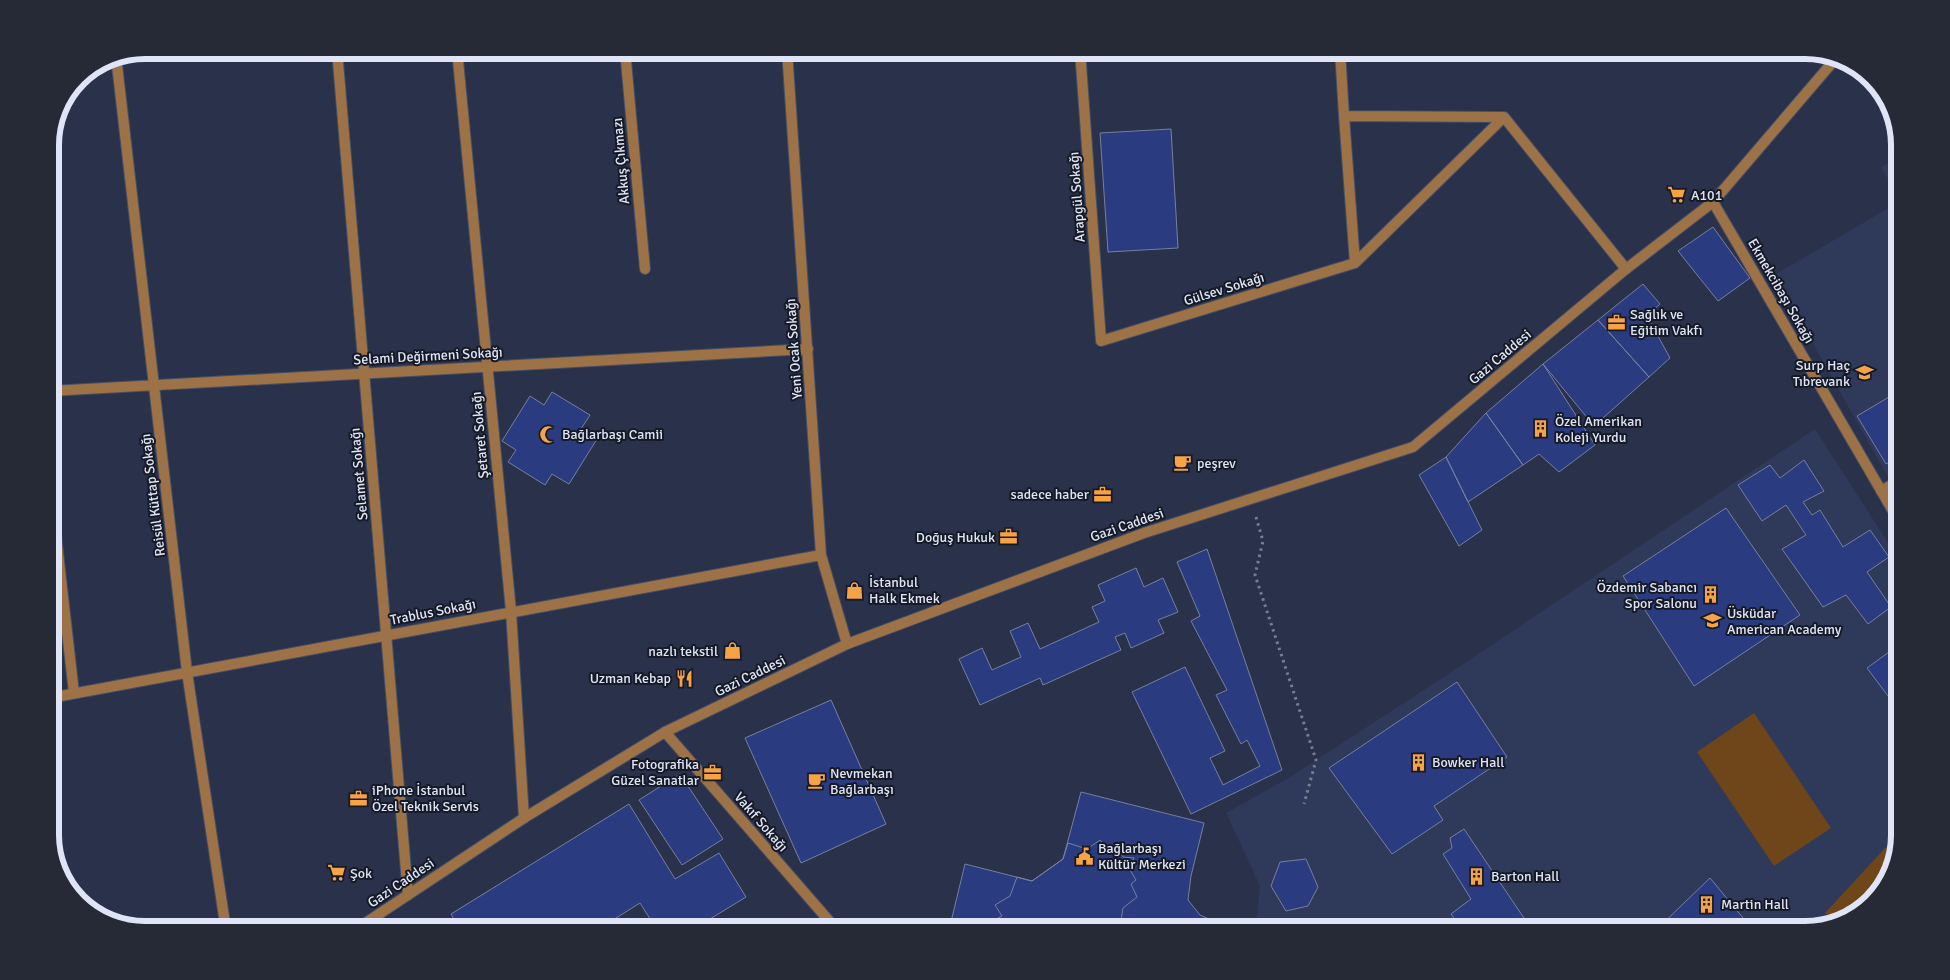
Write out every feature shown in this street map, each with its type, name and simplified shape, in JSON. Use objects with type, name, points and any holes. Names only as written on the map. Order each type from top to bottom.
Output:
[{"type":"street","name":"Selamet Sokağı","points":[[338,59],[408,895]]},
{"type":"street","name":"Şetaret Sokağı","points":[[458,59],[511,611],[524,818]]},
{"type":"street","name":"Akkuş Çıkmazı","points":[[626,59],[645,269]]},
{"type":"street","name":"Yeni Ocak Sokağı","points":[[788,59],[821,555],[847,644]]},
{"type":"street","name":"Arapgül Sokağı","points":[[1081,59],[1101,341]]},
{"type":"street","points":[[1341,59],[1355,263]]},
{"type":"street","name":"Reisül Küttap Sokağı","points":[[117,63],[187,672],[225,921]]},
{"type":"street","name":"Gazi Caddesi","points":[[369,921],[524,818],[665,732],[847,644],[1144,533],[1413,447],[1626,269],[1713,202],[1832,63]]},
{"type":"street","points":[[1344,116],[1504,118],[1626,269]]},
{"type":"street","name":"Gülsev Sokağı","points":[[1101,341],[1355,263],[1504,118]]},
{"type":"street","name":"Ekmekcibaşı Sokağı","points":[[1713,202],[1891,508]]},
{"type":"street","name":"Selami Değirmeni Sokağı","points":[[59,391],[808,349]]},
{"type":"street","points":[[1881,491],[1891,485]]},
{"type":"street","name":"Trablus Sokağı","points":[[59,696],[386,634],[821,555]]},
{"type":"street","points":[[59,561],[74,693]]},
{"type":"street","name":"Vakıf Sokağı","points":[[665,732],[829,921]]},
{"type":"street","points":[[376,916],[380,921]]},
{"type":"path","points":[[1251,499],[1263,541],[1255,575],[1316,760],[1304,804]]},
{"type":"shaded area","name":"Surp Haç Tıbrevank","points":[[1891,162],[1891,186],[1881,167]]},
{"type":"shaded area","name":"Surp Haç Tıbrevank","points":[[1891,207],[1891,476],[1888,477],[1774,275]]},
{"type":"shaded area","name":"Üsküdar American Academy","points":[[1815,429],[1891,547],[1891,846],[1882,873],[1877,883],[1862,900],[1833,917],[1822,920],[1257,921],[1260,886],[1226,813],[1290,777]]},
{"type":"shaded area","points":[[1754,713],[1831,828],[1774,866],[1697,752]]},
{"type":"shaded area","points":[[1886,847],[1890,850],[1877,883],[1862,900],[1833,917],[1830,918],[1825,913]]},
{"type":"building","points":[[1171,129],[1178,248],[1108,252],[1100,133]]},
{"type":"building","points":[[1713,227],[1750,278],[1718,301],[1678,251]]},
{"type":"building","points":[[1643,284],[1660,304],[1647,316],[1670,358],[1649,377],[1598,320]]},
{"type":"building","points":[[1598,320],[1649,377],[1594,426],[1543,364]]},
{"type":"building","name":"Özel Amerikan Koleji Yurdu","points":[[1543,364],[1595,445],[1559,472],[1539,454],[1523,465],[1486,413]]},
{"type":"building","name":"Bağlarbaşı Camii","points":[[552,392],[590,415],[581,429],[597,439],[569,484],[552,474],[545,485],[508,462],[516,450],[502,441],[530,396],[544,405]]},
{"type":"building","points":[[1889,397],[1891,400],[1891,461],[1886,464],[1857,416]]},
{"type":"building","points":[[1486,413],[1523,465],[1468,502],[1446,457]]},
{"type":"building","points":[[1446,457],[1482,530],[1459,546],[1419,475]]},
{"type":"building","points":[[1804,460],[1824,491],[1803,502],[1812,515],[1820,510],[1843,547],[1870,530],[1889,557],[1867,572],[1891,607],[1868,624],[1846,595],[1823,607],[1782,549],[1806,535],[1786,505],[1762,521],[1738,485],[1770,465],[1780,478]]},
{"type":"building","name":"Özdemir Sabancı Spor Salonu","points":[[1726,508],[1800,615],[1694,686],[1623,576]]},
{"type":"building","points":[[1207,549],[1282,770],[1191,814],[1132,692],[1185,667],[1225,751],[1210,758],[1223,785],[1260,766],[1247,740],[1241,744],[1216,695],[1227,690],[1191,621],[1200,616],[1177,562]]},
{"type":"building","points":[[1136,568],[1144,587],[1163,578],[1178,612],[1158,620],[1164,633],[1131,648],[1125,633],[1115,637],[1121,650],[1043,685],[1040,678],[980,705],[959,659],[982,648],[992,670],[1021,657],[1010,631],[1028,623],[1040,649],[1099,622],[1092,607],[1105,601],[1098,585]]},
{"type":"building","points":[[1891,651],[1891,700],[1867,668]]},
{"type":"building","name":"Bowker Hall","points":[[1457,682],[1507,757],[1434,806],[1443,820],[1392,854],[1329,768]]},
{"type":"building","name":"Nevmekan Bağlarbaşı","points":[[831,700],[886,824],[801,863],[745,738]]},
{"type":"building","points":[[680,774],[723,839],[682,865],[639,800]]},
{"type":"building","points":[[1081,792],[1204,823],[1191,876],[1188,900],[1200,915],[1214,921],[951,921],[965,864],[1032,881],[1063,859]]},
{"type":"building","points":[[629,804],[675,879],[719,853],[746,897],[707,921],[651,921],[640,903],[611,921],[455,921],[451,914]]},
{"type":"building","name":"Barton Hall","points":[[1464,829],[1526,921],[1456,921],[1451,914],[1471,899],[1443,854],[1452,848],[1450,838]]},
{"type":"building","points":[[1100,840],[1108,849],[1114,845],[1123,857],[1134,858],[1129,868],[1136,880],[1131,884],[1137,897],[1123,908],[1121,921],[999,921],[998,918],[1002,916],[995,905],[1010,896],[1017,877],[1032,881],[1063,859],[1068,843],[1087,849]]},
{"type":"building","points":[[1306,859],[1318,887],[1308,906],[1286,911],[1271,886],[1280,862]]},
{"type":"building","name":"Martin Hall","points":[[1710,878],[1746,921],[1665,921]]},
{"type":"place","name":"A101","points":[[1677,195]]},
{"type":"place","name":"Sağlık ve Eğitim Vakfı","points":[[1616,322]]},
{"type":"place","name":"Surp Haç Tıbrevank","points":[[1864,373]]},
{"type":"place","name":"Özel Amerikan Koleji Yurdu","points":[[1541,429]]},
{"type":"place","name":"Bağlarbaşı Camii","points":[[548,434]]},
{"type":"place","name":"peşrev","points":[[1183,463]]},
{"type":"place","name":"sadece haber","points":[[1103,494]]},
{"type":"place","name":"Doğuş Hukuk","points":[[1009,537]]},
{"type":"place","name":"İstanbul Halk Ekmek","points":[[855,590]]},
{"type":"place","name":"Özdemir Sabancı Spor Salonu","points":[[1711,595]]},
{"type":"place","name":"Üsküdar American Academy","points":[[1713,621]]},
{"type":"place","name":"nazlı tekstil","points":[[732,651]]},
{"type":"place","name":"Uzman Kebap","points":[[685,678]]},
{"type":"place","name":"Bowker Hall","points":[[1418,762]]},
{"type":"place","name":"Fotografika Güzel Sanatlar","points":[[713,772]]},
{"type":"place","name":"Nevmekan Bağlarbaşı","points":[[816,781]]},
{"type":"place","name":"iPhone İstanbul Özel Teknik Servis","points":[[358,798]]},
{"type":"place","name":"Bağlarbaşı Kültür Merkezi","points":[[1084,856]]},
{"type":"place","name":"Şok","points":[[336,873]]},
{"type":"place","name":"Barton Hall","points":[[1477,876]]},
{"type":"place","name":"Martin Hall","points":[[1707,904]]}]
